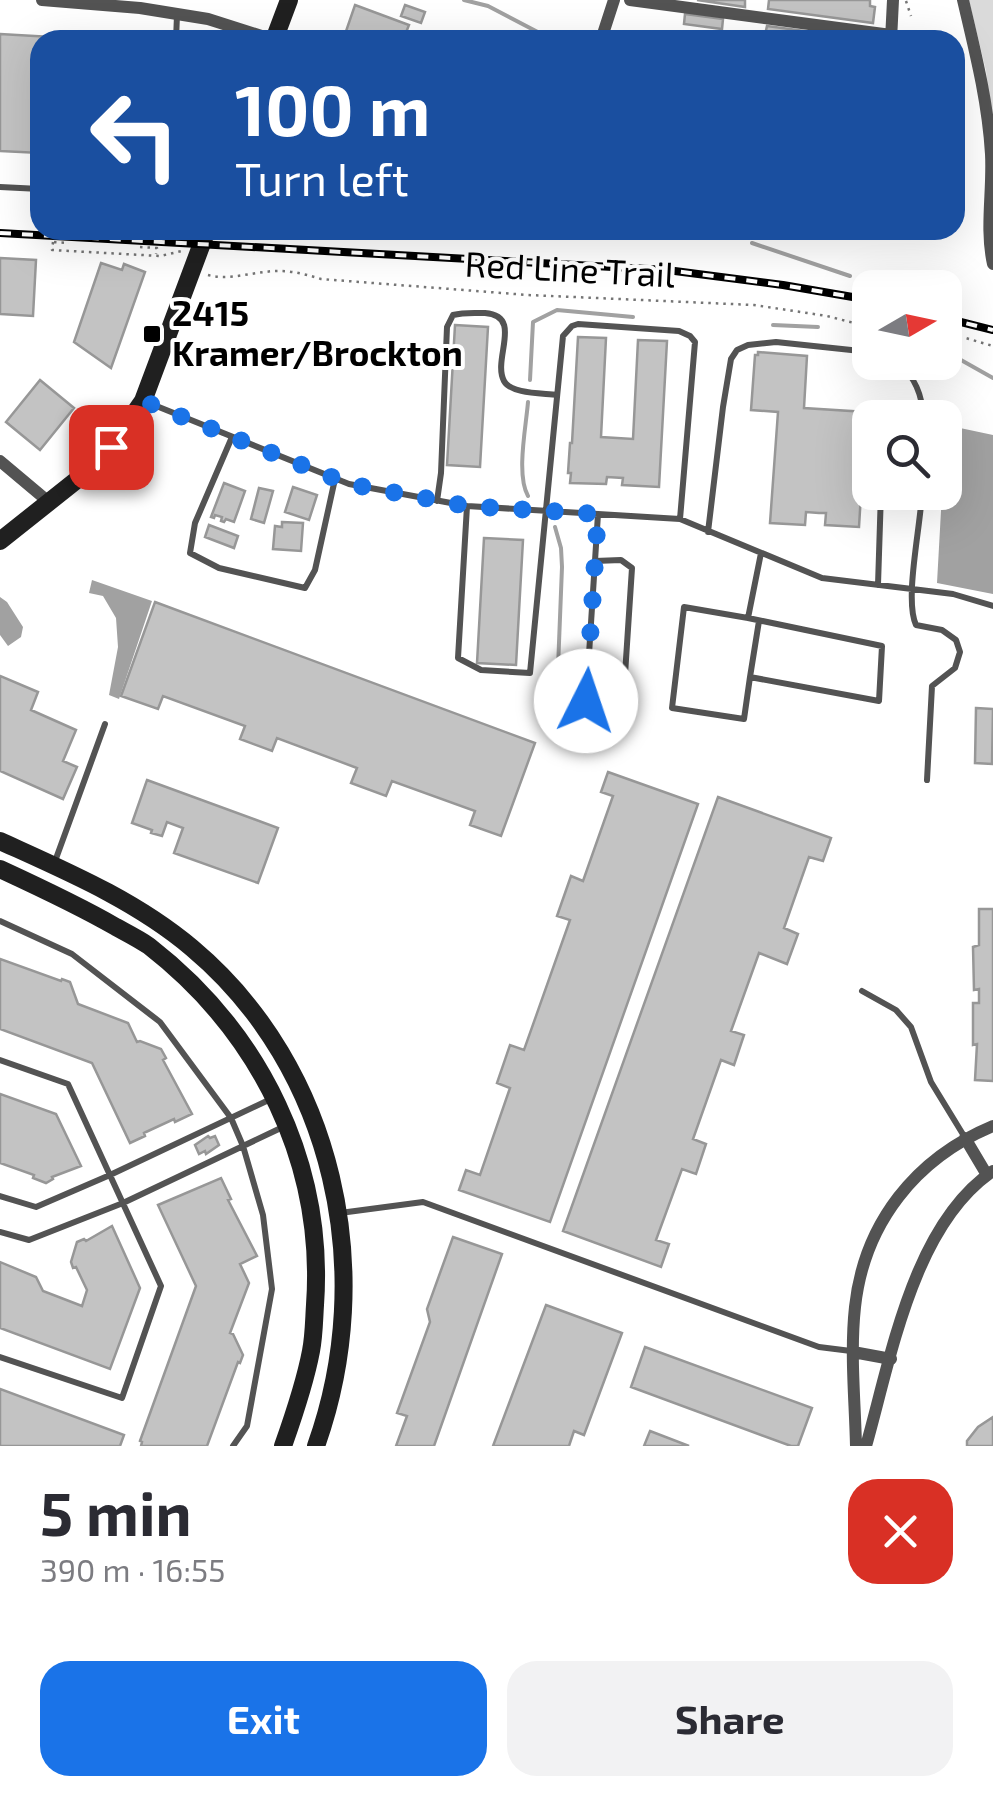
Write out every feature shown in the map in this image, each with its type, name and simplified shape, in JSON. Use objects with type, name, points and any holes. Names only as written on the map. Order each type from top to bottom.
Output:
[{"type":"main road","points":[[278,30],[289,0]]},
{"type":"main road","points":[[0,541],[84,475],[111,447],[143,401],[203,240]]},
{"type":"main road","points":[[0,841],[136,907],[192,948],[242,998],[272,1040],[296,1085],[310,1112],[331,1175],[339,1213],[344,1277],[336,1372],[316,1446]]},
{"type":"main road","points":[[45,890],[53,865]]},
{"type":"main road","points":[[0,869],[78,905],[147,944],[194,987],[246,1048],[288,1125],[311,1206],[316,1289],[312,1348],[283,1446]]},
{"type":"main road","points":[[274,1097],[296,1085]]},
{"type":"main road","points":[[288,1125],[310,1112]]},
{"type":"street","points":[[42,0],[140,8],[241,30]]},
{"type":"street","points":[[605,30],[614,0]]},
{"type":"street","points":[[630,0],[842,30]]},
{"type":"street","points":[[891,30],[893,0]]},
{"type":"street","points":[[963,0],[990,131],[989,248],[993,264]]},
{"type":"street","points":[[0,460],[50,504]]},
{"type":"street","points":[[856,1446],[856,1303],[869,1248],[897,1196],[929,1163],[965,1138],[993,1126]]},
{"type":"street","points":[[866,1446],[906,1304],[930,1242],[966,1193],[991,1176],[965,1138]]},
{"type":"street","points":[[853,1352],[890,1359]]},
{"type":"lane","points":[[176,30],[177,14]]},
{"type":"lane","points":[[0,187],[30,189]]},
{"type":"lane","points":[[438,500],[447,327],[453,315],[463,312],[501,318],[505,326],[504,381],[512,388],[557,395]]},
{"type":"lane","points":[[467,506],[458,658],[481,670],[530,674],[563,336],[578,324],[679,331],[695,342],[680,519]]},
{"type":"lane","points":[[708,532],[730,359],[736,350],[776,342],[852,350]]},
{"type":"lane","points":[[143,401],[349,484],[467,506],[680,519],[822,578],[953,594],[993,606]]},
{"type":"lane","points":[[232,437],[195,523],[190,553],[218,568],[306,588],[314,570],[334,479]]},
{"type":"lane","points":[[878,585],[880,510]]},
{"type":"lane","points":[[920,510],[912,616],[916,625],[942,630],[956,640],[960,652],[955,668],[932,686],[927,780]]},
{"type":"lane","points":[[595,560],[621,560],[632,568],[623,705],[618,713],[586,701],[595,560],[598,514]]},
{"type":"lane","points":[[748,618],[761,553]]},
{"type":"lane","points":[[750,677],[879,700],[882,646],[748,618],[684,607],[672,708],[744,719],[750,677],[759,621]]},
{"type":"lane","points":[[53,865],[105,724]]},
{"type":"lane","points":[[0,921],[72,954],[160,1022],[232,1118],[263,1215],[272,1289],[248,1426],[233,1446]]},
{"type":"lane","points":[[862,991],[896,1010],[911,1027],[931,1082],[965,1138]]},
{"type":"lane","points":[[0,1060],[68,1084],[161,1286],[122,1398],[0,1357]]},
{"type":"lane","points":[[0,1196],[36,1207],[274,1097]]},
{"type":"lane","points":[[0,1232],[29,1240],[123,1204],[288,1125]]},
{"type":"lane","points":[[339,1213],[424,1202],[819,1347],[853,1352]]},
{"type":"path","points":[[906,0],[911,16]]},
{"type":"path","points":[[69,243],[52,242],[49,248],[156,256],[186,250]]},
{"type":"path","points":[[140,247],[157,248],[156,256]]},
{"type":"path","name":"Red Line Trail","points":[[208,275],[225,277],[280,270],[321,279],[528,295],[754,305],[852,322]]},
{"type":"path","points":[[962,337],[993,346]]},
{"type":"shaded area","points":[[969,0],[993,0],[993,124],[986,71]]},
{"type":"shaded area","points":[[962,428],[993,435],[993,594],[937,583],[941,510],[962,510]]},
{"type":"shaded area","points":[[92,580],[152,601],[119,699],[109,695],[118,647],[116,618],[103,596],[89,593]]},
{"type":"shaded area","points":[[0,597],[23,627],[21,637],[8,646],[0,635]]},
{"type":"building","points":[[697,0],[745,0],[745,7]]},
{"type":"building","points":[[769,0],[870,0],[870,6],[875,7],[873,23],[768,9]]},
{"type":"building","points":[[355,5],[409,25],[407,30],[346,30]]},
{"type":"building","points":[[405,5],[425,12],[421,23],[401,16]]},
{"type":"building","points":[[685,14],[723,19],[722,29],[684,24]]},
{"type":"building","points":[[767,26],[797,30],[766,30]]},
{"type":"building","points":[[0,34],[30,36],[30,152],[0,151]]},
{"type":"building","points":[[0,258],[36,260],[33,316],[0,314]]},
{"type":"building","points":[[101,263],[122,270],[124,264],[145,272],[111,368],[74,342]]},
{"type":"building","points":[[455,325],[488,327],[480,467],[447,465]]},
{"type":"building","points":[[578,337],[606,338],[601,437],[633,439],[638,340],[667,341],[659,487],[622,485],[623,478],[607,477],[606,484],[570,483]]},
{"type":"building","points":[[758,355],[807,356],[804,408],[852,411],[852,510],[860,510],[859,527],[825,525],[826,513],[806,512],[805,525],[770,523],[778,412],[751,410]]},
{"type":"building","points":[[40,380],[74,408],[40,450],[6,422]]},
{"type":"building","points":[[224,483],[245,491],[234,522],[211,517]]},
{"type":"building","points":[[293,487],[317,495],[309,520],[285,512]]},
{"type":"building","points":[[259,488],[273,491],[264,523],[251,519]]},
{"type":"building","points":[[282,522],[303,523],[301,551],[273,549],[275,526],[282,527]]},
{"type":"building","points":[[209,525],[238,536],[234,548],[205,537]]},
{"type":"building","points":[[484,538],[523,540],[516,665],[477,663]]},
{"type":"building","points":[[155,602],[535,743],[501,836],[470,825],[475,811],[392,781],[386,796],[351,783],[357,768],[277,738],[272,751],[240,739],[245,726],[163,696],[158,709],[121,696]]},
{"type":"building","points":[[0,676],[38,692],[31,710],[76,730],[63,761],[77,767],[63,799],[0,771]]},
{"type":"building","points":[[976,708],[993,709],[992,764],[975,763]]},
{"type":"building","points":[[608,772],[698,804],[550,1222],[459,1190],[466,1170],[480,1175],[510,1088],[497,1083],[510,1045],[524,1050],[570,920],[557,916],[571,876],[583,881],[613,796],[601,792]]},
{"type":"building","points":[[147,780],[278,828],[258,883],[174,853],[183,828],[167,822],[162,836],[132,823]]},
{"type":"building","points":[[718,797],[831,838],[823,861],[809,857],[784,928],[798,934],[787,964],[759,953],[731,1031],[744,1035],[734,1065],[721,1060],[693,1139],[706,1144],[696,1174],[682,1169],[656,1240],[669,1244],[661,1267],[563,1231]]},
{"type":"building","points":[[979,909],[993,909],[993,1081],[975,1080],[973,1003],[979,1003],[979,989],[974,990],[973,947],[979,945]]},
{"type":"building","points":[[0,959],[70,982],[78,1004],[128,1023],[137,1042],[161,1049],[192,1114],[146,1132],[130,1143],[92,1063],[0,1029]]},
{"type":"building","points":[[0,1094],[56,1114],[81,1166],[46,1183],[0,1163]]},
{"type":"building","points":[[215,1136],[219,1145],[199,1154],[195,1145]]},
{"type":"building","points":[[221,1178],[257,1256],[240,1264],[249,1283],[230,1333],[243,1355],[207,1446],[141,1446],[196,1286],[158,1205]]},
{"type":"building","points":[[112,1226],[140,1288],[110,1369],[0,1328],[0,1262],[36,1277],[43,1291],[82,1306],[87,1290],[71,1262],[77,1242]]},
{"type":"building","points":[[453,1237],[502,1254],[434,1446],[396,1446],[407,1416],[397,1413],[430,1322],[427,1309]]},
{"type":"building","points":[[546,1305],[622,1333],[584,1435],[574,1431],[569,1446],[493,1446]]},
{"type":"building","points":[[645,1347],[812,1408],[798,1446],[631,1387]]},
{"type":"building","points":[[0,1389],[124,1435],[120,1446],[0,1446]]},
{"type":"building","points":[[993,1417],[993,1446],[967,1446],[978,1427]]},
{"type":"building","points":[[650,1431],[689,1446],[644,1446]]},
{"type":"waterway","points":[[464,0],[488,6],[534,30]]},
{"type":"waterway","points":[[752,243],[850,276]]},
{"type":"waterway","points":[[530,380],[533,322],[557,310],[633,317]]},
{"type":"waterway","points":[[773,325],[818,327]]},
{"type":"waterway","points":[[962,361],[993,378]]},
{"type":"waterway","points":[[528,402],[522,464],[528,496]]},
{"type":"waterway","points":[[549,721],[557,693],[562,567],[555,527]]},
{"type":"railway","points":[[0,233],[30,235]]},
{"type":"railway","points":[[126,240],[667,270],[852,297]]},
{"type":"railway","points":[[962,322],[993,330]]},
{"type":"place","name":"2415 Kramer/Brockton","points":[[152,334]]},
{"type":"route","points":[[111,447],[143,401],[349,484],[467,506],[598,514],[586,701]]}]
